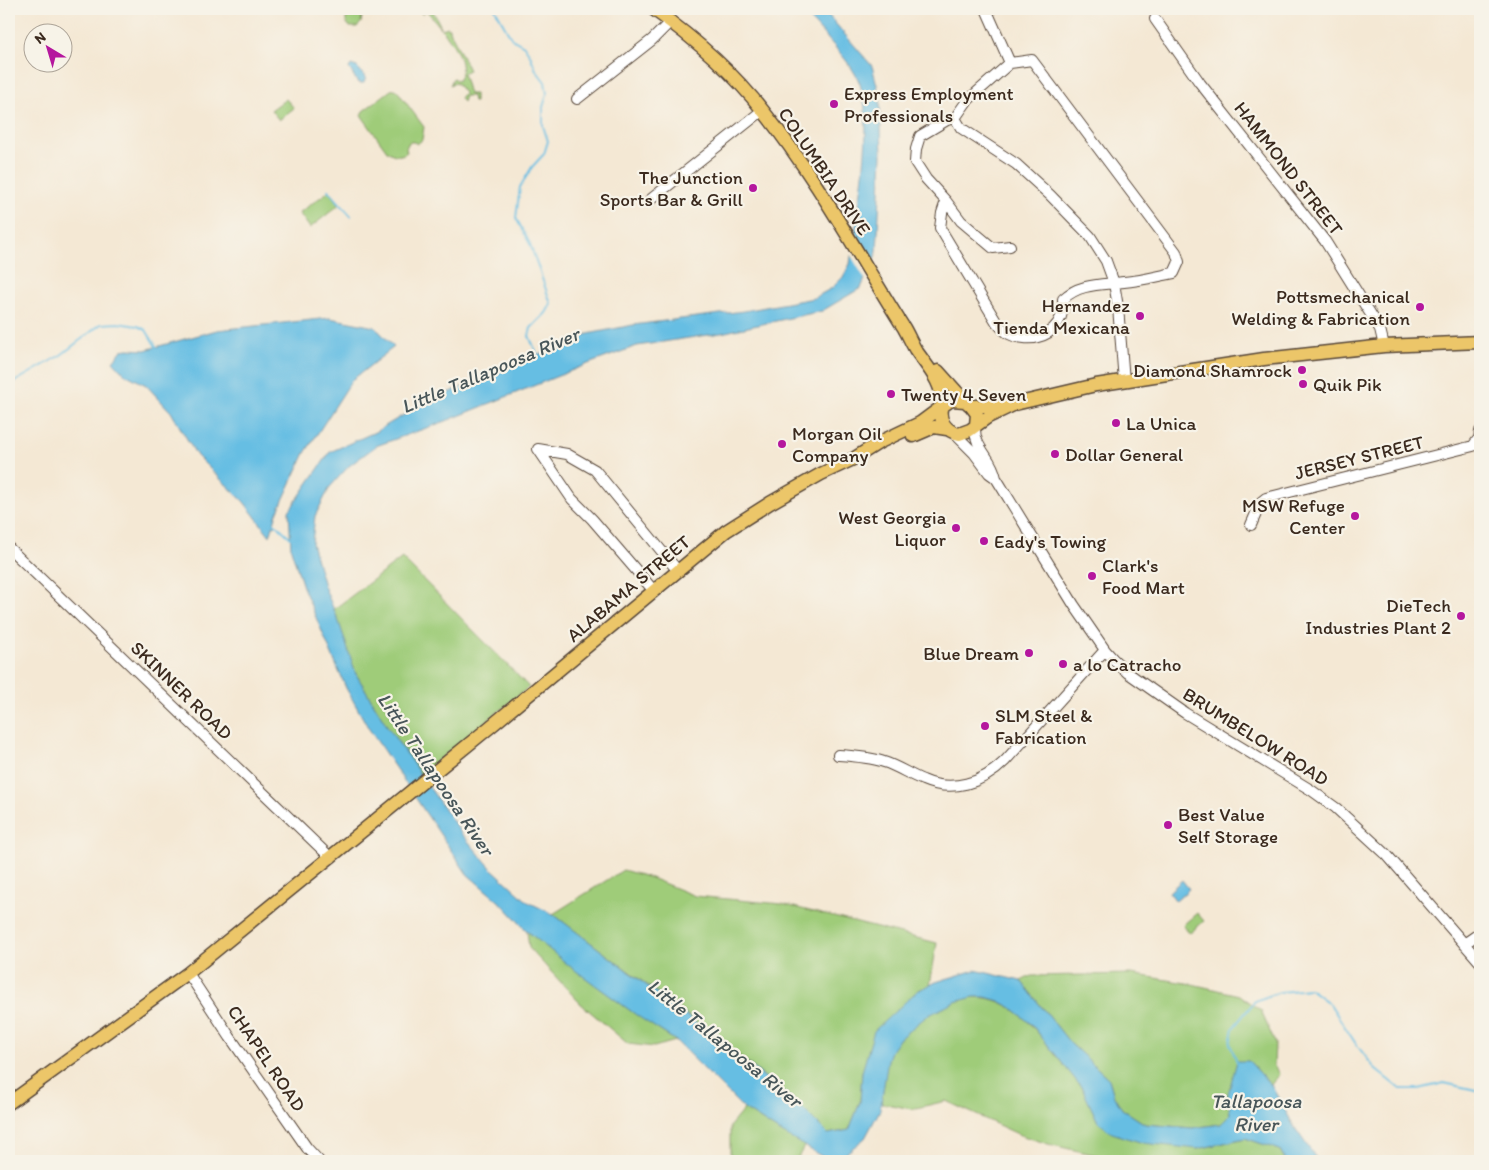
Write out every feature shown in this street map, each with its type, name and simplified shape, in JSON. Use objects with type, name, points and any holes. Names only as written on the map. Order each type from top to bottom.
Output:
[{"type":"main road","name":"COLUMBIA DRIVE","points":[[653,9],[671,21],[701,47],[741,86],[763,110],[795,153],[887,300],[914,347],[940,385],[942,407]]},
{"type":"main road","name":"COLUMBIA DRIVE","points":[[904,328],[919,343],[944,378],[968,403]]},
{"type":"main road","points":[[1096,385],[1074,384],[1051,388],[981,407],[951,400],[942,407],[940,419],[951,431],[962,434],[988,417],[1016,404],[1096,385],[1249,361],[1384,346],[1480,342]]},
{"type":"main road","points":[[968,403],[977,414],[976,426]]},
{"type":"main road","name":"ALABAMA STREET","points":[[9,1103],[188,973],[490,728],[726,531],[821,474],[920,423],[942,407]]},
{"type":"main road","name":"ALABAMA STREET","points":[[853,458],[883,450],[927,428],[934,427],[951,431]]},
{"type":"street","points":[[986,9],[1010,63]]},
{"type":"street","name":"HAMMOND STREET","points":[[1155,18],[1200,83],[1326,242],[1380,329],[1384,346]]},
{"type":"street","points":[[577,99],[652,40],[671,21]]},
{"type":"street","points":[[946,201],[940,228],[997,323],[1009,334],[1019,338],[1040,338],[1050,333],[1062,315],[1063,299],[1070,292],[1088,286],[1174,274],[1179,262],[1176,252],[1032,60],[1010,63],[967,101],[956,118],[947,120],[920,136],[916,150],[915,162],[926,179],[946,201],[961,221],[993,248],[1010,246]]},
{"type":"street","points":[[650,200],[763,110]]},
{"type":"street","points":[[956,118],[961,128],[1016,164],[1050,195],[1090,236],[1106,261],[1114,283],[1118,307],[1124,381]]},
{"type":"street","name":"BRUMBELOW ROAD","points":[[976,426],[976,441],[995,468],[996,478]]},
{"type":"street","name":"BRUMBELOW ROAD","points":[[951,431],[974,453],[989,473],[996,478],[1074,605],[1105,650],[1128,673],[1185,713],[1311,790],[1336,808],[1387,855],[1480,962]]},
{"type":"street","name":"JERSEY STREET","points":[[1251,524],[1261,502],[1266,498],[1473,446],[1479,438],[1480,431]]},
{"type":"street","points":[[654,591],[572,498],[538,449],[567,454],[595,470],[678,571]]},
{"type":"street","name":"SKINNER ROAD","points":[[9,548],[331,858]]},
{"type":"street","points":[[838,755],[855,756],[885,762],[934,784],[957,786],[980,780],[992,773],[1005,761],[1105,650]]},
{"type":"street","points":[[1464,944],[1480,933]]},
{"type":"street","name":"CHAPEL ROAD","points":[[188,973],[246,1061],[307,1148],[320,1161]]},
{"type":"green space","points":[[353,9],[363,9],[361,23],[357,27],[350,27],[346,22],[346,18]]},
{"type":"green space","points":[[418,9],[432,9],[442,29],[448,27],[469,70],[463,73],[469,94],[475,94],[475,102],[473,102],[472,96],[465,96],[463,102],[460,98],[464,93],[456,83],[450,85],[453,78],[458,81],[461,72],[458,54],[453,44],[427,11],[422,14]]},
{"type":"green space","points":[[396,89],[424,127],[422,140],[417,144],[409,142],[406,148],[407,152],[400,155],[387,151],[361,115],[363,111],[391,90]]},
{"type":"green space","points":[[286,99],[294,108],[279,120],[271,110]]},
{"type":"green space","points":[[329,191],[339,205],[310,228],[299,213]]},
{"type":"green space","points":[[402,558],[529,687],[421,774],[389,729],[356,674],[334,609]]},
{"type":"green space","points":[[623,870],[651,878],[695,896],[782,904],[937,943],[930,985],[917,991],[862,1072],[860,1102],[849,1130],[828,1134],[729,1047],[553,914]]},
{"type":"green space","points":[[1197,913],[1204,921],[1190,933],[1183,925]]},
{"type":"green space","points":[[527,931],[600,988],[676,1041],[654,1047],[628,1044],[580,1003],[529,948]]},
{"type":"green space","points":[[1131,974],[1192,984],[1239,995],[1261,1011],[1275,1043],[1274,1066],[1279,1074],[1271,1085],[1249,1061],[1228,1094],[1230,1115],[1221,1124],[1192,1128],[1145,1124],[1122,1109],[1114,1096],[1109,1079],[1070,1043],[1021,981],[1031,976]]},
{"type":"green space","points":[[974,997],[988,998],[1001,1002],[1022,1016],[1032,1026],[1078,1083],[1086,1095],[1098,1122],[1198,1149],[1245,1138],[1280,1150],[1286,1161],[1122,1161],[1048,1144],[1020,1135],[946,1101],[912,1109],[881,1103],[888,1057],[902,1036],[912,1026],[937,1010]]},
{"type":"green space","points":[[744,1109],[805,1145],[796,1161],[736,1161],[730,1153],[730,1126]]},
{"type":"water","name":"Tallapoosa River","points":[[801,9],[823,9],[872,66],[877,85],[880,101],[882,156],[877,252],[861,288],[822,311],[721,333],[637,346],[446,421],[376,446],[349,466],[330,487],[315,516],[312,543],[324,586],[339,622],[356,674],[389,729],[461,833],[492,869],[528,902],[553,914],[795,1101],[828,1134],[849,1130],[860,1102],[862,1072],[874,1031],[917,991],[936,982],[975,970],[1021,981],[1070,1043],[1109,1079],[1114,1096],[1122,1109],[1145,1124],[1192,1128],[1221,1124],[1230,1115],[1228,1094],[1237,1061],[1249,1061],[1271,1085],[1295,1128],[1318,1161],[1286,1161],[1280,1150],[1245,1138],[1198,1149],[1143,1143],[1112,1133],[1098,1122],[1082,1088],[1032,1025],[1012,1008],[999,1001],[985,997],[974,997],[955,1002],[927,1016],[900,1038],[891,1051],[888,1060],[880,1110],[865,1138],[844,1155],[823,1157],[744,1109],[676,1041],[639,1017],[572,968],[527,931],[504,906],[467,874],[369,729],[346,688],[303,587],[291,549],[289,511],[330,452],[375,432],[429,400],[479,381],[588,334],[633,325],[744,311],[814,298],[832,288],[843,277],[850,264],[864,169],[866,117],[863,95],[852,69],[839,51]]},
{"type":"water","points":[[351,65],[357,67],[366,77],[364,83],[358,83],[349,68]]},
{"type":"water","points":[[330,318],[375,327],[394,347],[352,380],[305,453],[277,513],[270,536],[244,502],[197,456],[171,412],[146,385],[125,374],[113,361],[122,350],[145,350],[217,330]]},
{"type":"water","points":[[1182,880],[1189,889],[1176,901],[1169,892]]},
{"type":"pier","points":[[852,229],[874,264],[866,281],[849,252]]},
{"type":"waterway","name":"Little Tallapoosa River","points":[[495,9],[512,39],[524,46],[530,55],[536,70],[545,82],[547,94],[543,107],[543,126],[548,141],[544,154],[532,167],[520,187],[516,218],[530,244],[551,304],[546,313],[531,328],[529,336],[538,356]]},
{"type":"waterway","points":[[328,190],[351,216]]},
{"type":"waterway","points":[[9,385],[61,355],[101,324],[118,323],[138,326],[146,330],[157,348]]},
{"type":"waterway","points":[[273,522],[292,539]]},
{"type":"waterway","points":[[1237,1062],[1230,1044],[1233,1028],[1255,1001],[1280,992],[1310,989],[1330,1004],[1356,1044],[1376,1070],[1400,1089],[1419,1089],[1444,1083],[1480,1091]]},
{"type":"place","name":"Express Employment Professionals","points":[[834,104]]},
{"type":"place","name":"The Junction Sports Bar & Grill","points":[[753,188]]},
{"type":"place","name":"Pottsmechanical Welding & Fabrication","points":[[1420,307]]},
{"type":"place","name":"Hernandez Tienda Mexicana","points":[[1140,316]]},
{"type":"place","name":"Diamond Shamrock","points":[[1302,370]]},
{"type":"place","name":"Quik Pik","points":[[1303,384]]},
{"type":"place","name":"Twenty 4 Seven","points":[[891,394]]},
{"type":"place","name":"La Unica","points":[[1116,423]]},
{"type":"place","name":"Morgan Oil Company","points":[[782,444]]},
{"type":"place","name":"Dollar General","points":[[1055,454]]},
{"type":"place","name":"MSW Refuge Center","points":[[1355,516]]},
{"type":"place","name":"West Georgia Liquor","points":[[956,528]]},
{"type":"place","name":"Eady's Towing","points":[[984,541]]},
{"type":"place","name":"Clark's Food Mart","points":[[1092,576]]},
{"type":"place","name":"DieTech Industries Plant 2","points":[[1461,616]]},
{"type":"place","name":"Blue Dream","points":[[1029,653]]},
{"type":"place","name":"a lo Catracho","points":[[1063,664]]},
{"type":"place","name":"SLM Steel & Fabrication","points":[[985,726]]},
{"type":"place","name":"Best Value Self Storage","points":[[1168,825]]}]
